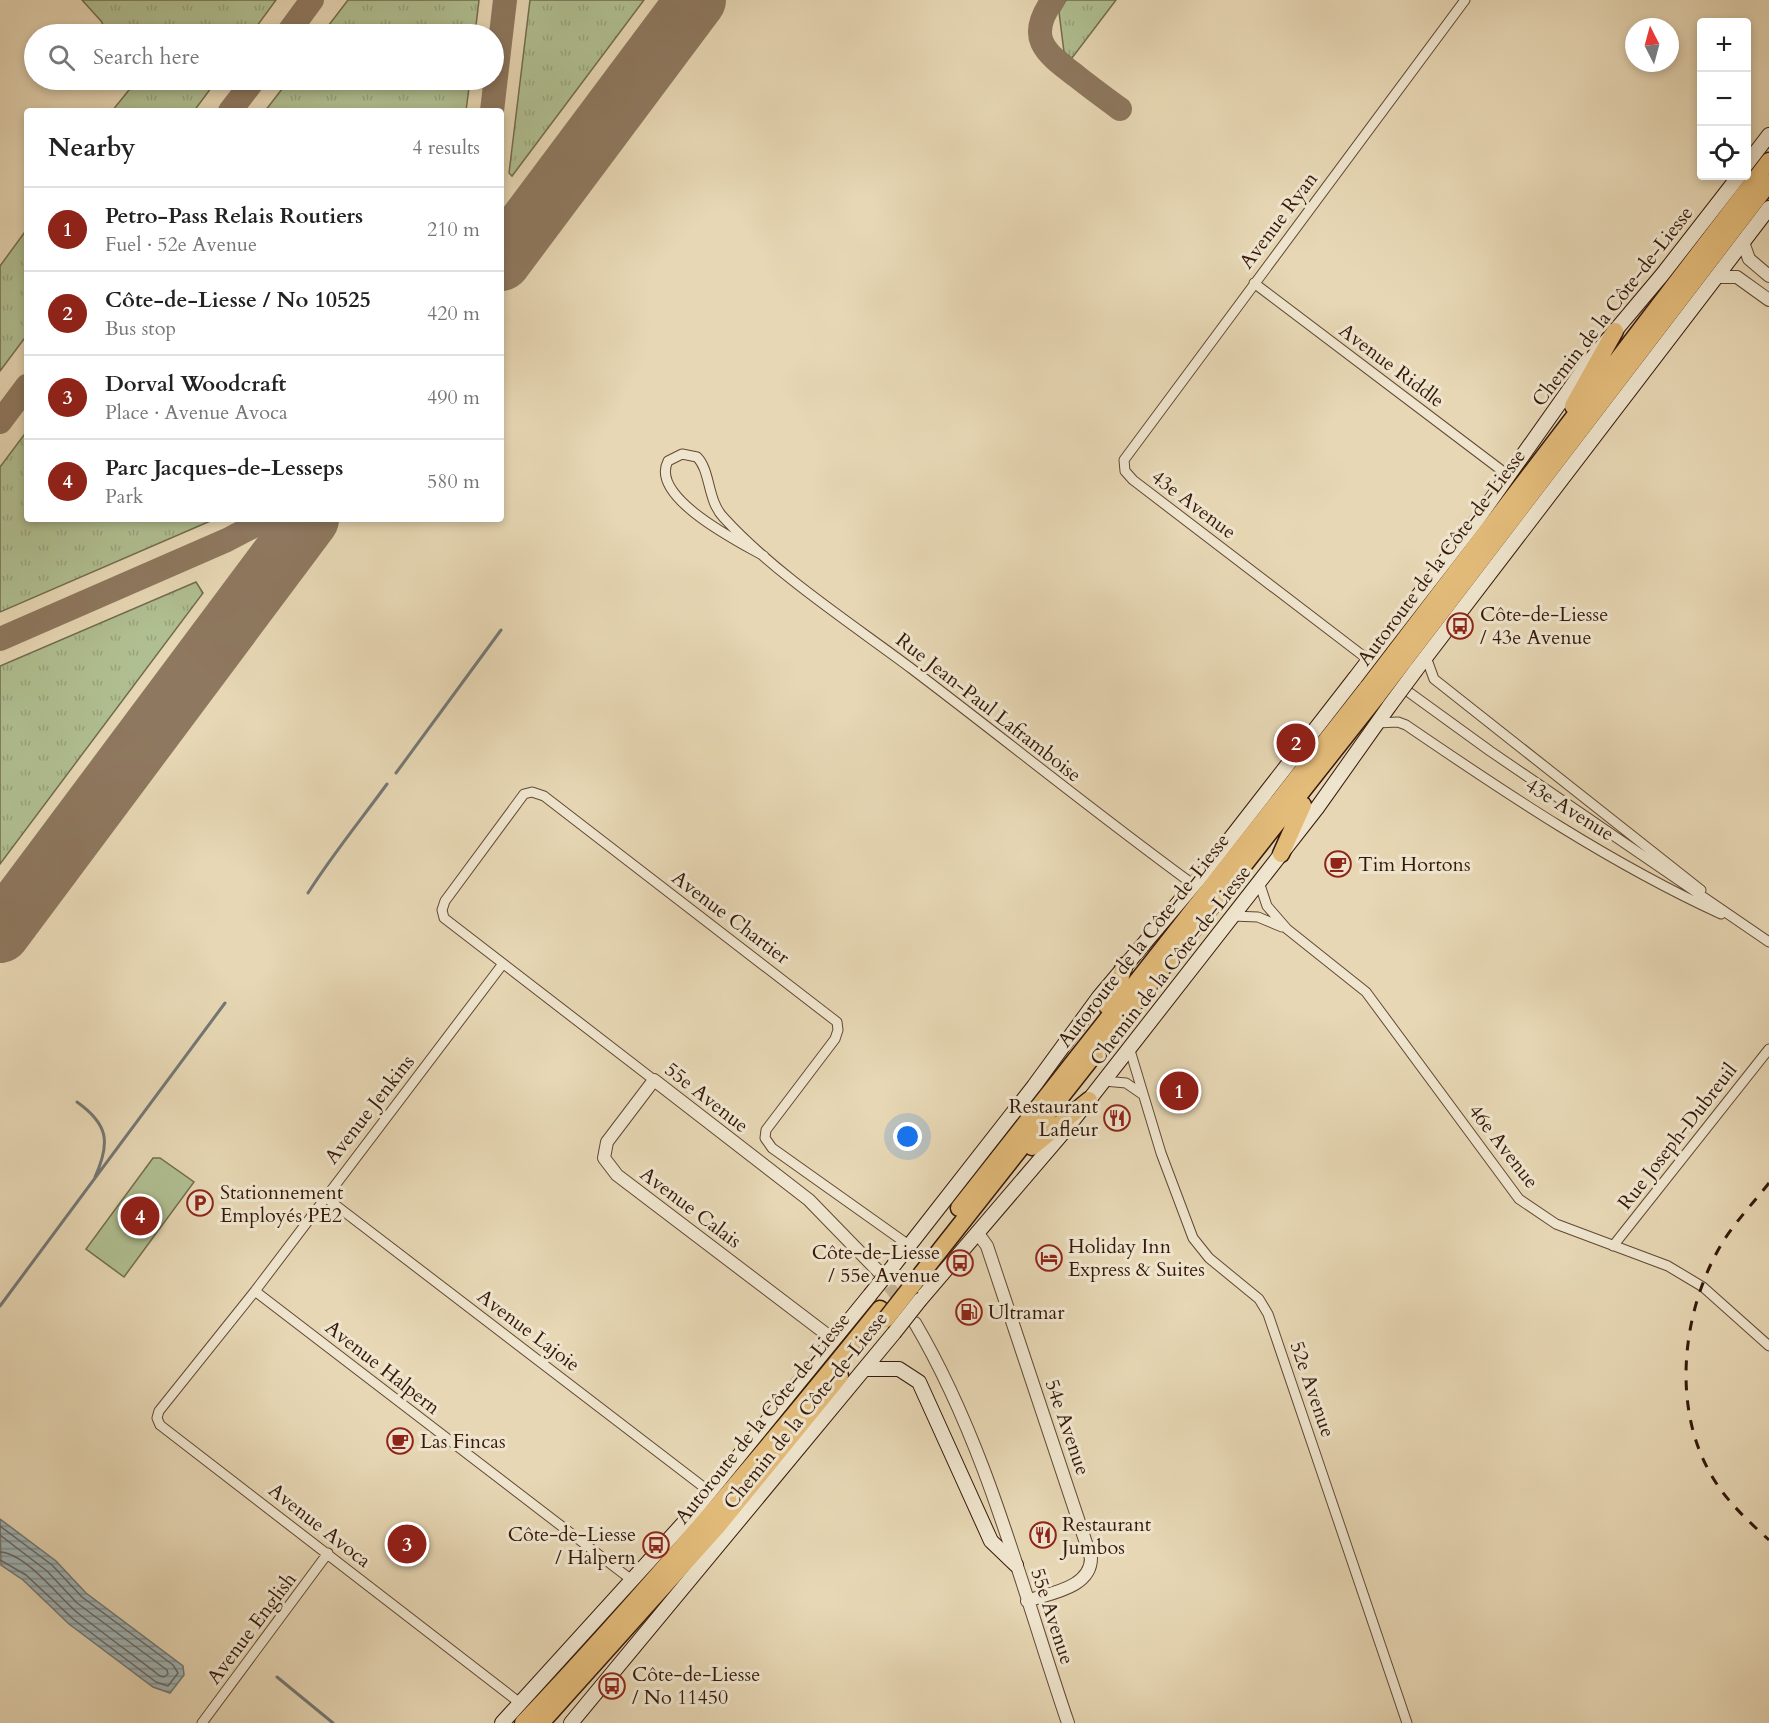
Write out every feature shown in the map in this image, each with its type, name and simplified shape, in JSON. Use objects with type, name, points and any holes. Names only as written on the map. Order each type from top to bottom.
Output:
[{"type":"highway","name":"Autoroute de la Côte-de-Liesse","points":[[1399,657],[1548,452],[1769,161]]},
{"type":"highway","name":"Autoroute de la Côte-de-Liesse","points":[[541,1723],[602,1658],[732,1510],[1078,1056],[1373,691],[1769,183]]},
{"type":"highway","points":[[1548,452],[1615,331]]},
{"type":"highway","name":"Autoroute de la Côte-de-Liesse","points":[[907,1282],[1002,1173],[1336,749],[1373,691]]},
{"type":"highway","points":[[1281,854],[1295,819],[1336,749]]},
{"type":"highway","points":[[1078,1056],[1117,990],[1124,966]]},
{"type":"highway","points":[[1002,1173],[1089,1100]]},
{"type":"highway","name":"Autoroute de la Côte-de-Liesse","points":[[523,1723],[650,1586],[882,1314]]},
{"type":"highway","points":[[557,1723],[602,1658]]},
{"type":"main road","points":[[1751,158],[1769,135]]},
{"type":"main road","name":"Chemin de la Côte-de-Liesse","points":[[907,1282],[910,1246],[1124,966],[1194,885],[1373,691],[1399,657],[1509,476],[1572,384],[1736,180]]},
{"type":"main road","name":"Chemin de la Côte-de-Liesse","points":[[1399,657],[1426,657],[1769,208]]},
{"type":"main road","name":"Chemin de la Côte-de-Liesse","points":[[571,1723],[865,1370],[882,1314],[907,1282],[976,1232],[1053,1146],[1281,854],[1377,723],[1373,691]]},
{"type":"main road","name":"Chemin de la Côte-de-Liesse","points":[[502,1723],[633,1581],[710,1492],[834,1340],[882,1314]]},
{"type":"main road","points":[[865,1370],[899,1369],[918,1382],[991,1541],[1016,1565]]},
{"type":"street","name":"Avenue Ryan","points":[[1124,464],[1130,450],[1465,0]]},
{"type":"street","points":[[1743,242],[1749,259],[1769,276]]},
{"type":"street","points":[[1716,277],[1737,277],[1769,300]]},
{"type":"street","name":"Avenue Riddle","points":[[1254,283],[1509,476]]},
{"type":"street","name":"Rue Jean-Paul Laframboise","points":[[764,556],[715,528],[690,508],[668,486],[664,477],[668,461],[676,455],[688,454],[701,460],[709,492],[721,515],[764,556],[1006,740],[1069,793],[1194,885]]},
{"type":"street","name":"43e Avenue","points":[[1124,464],[1128,475],[1140,486],[1362,655]]},
{"type":"street","name":"43e Avenue","points":[[1426,657],[1434,679],[1591,801],[1747,927]]},
{"type":"street","name":"43e Avenue","points":[[1410,693],[1490,751],[1769,942]]},
{"type":"street","name":"43e Avenue","points":[[1377,723],[1398,722],[1406,725],[1461,763],[1658,885],[1747,927]]},
{"type":"street","name":"Avenue Chartier","points":[[502,965],[450,925],[444,918],[442,907],[519,798],[527,793],[535,792],[837,1022],[838,1030],[835,1039],[766,1130],[765,1138],[772,1148],[910,1246]]},
{"type":"street","name":"46e Avenue","points":[[1259,882],[1267,906],[1287,929],[1366,992],[1519,1199],[1556,1224],[1668,1266],[1703,1287],[1769,1346]]},
{"type":"street","name":"46e Avenue","points":[[1232,916],[1258,916],[1287,929]]},
{"type":"street","name":"55e Avenue","points":[[502,965],[794,1188],[829,1220],[878,1271]]},
{"type":"street","name":"Avenue Jenkins","points":[[157,1418],[159,1411],[255,1291],[502,965]]},
{"type":"street","name":"52e Avenue","points":[[1130,1047],[1142,1094],[1185,1221],[1193,1238],[1209,1258],[1259,1299],[1268,1314],[1407,1723]]},
{"type":"street","name":"Rue Joseph-Dubreuil","points":[[1613,1246],[1769,1049]]},
{"type":"street","name":"Avenue Calais","points":[[654,1080],[607,1142],[604,1152],[607,1164],[624,1181],[834,1340]]},
{"type":"street","points":[[1104,1081],[1126,1083],[1142,1094]]},
{"type":"street","name":"Avenue Lajoie","points":[[325,1197],[710,1492]]},
{"type":"street","name":"54e Avenue","points":[[976,1232],[987,1245],[1090,1558],[1088,1571],[1079,1582],[1027,1601]]},
{"type":"street","name":"Avenue Halpern","points":[[255,1291],[633,1581]]},
{"type":"street","name":"55e Avenue","points":[[915,1323],[945,1376],[960,1411],[1016,1565],[1068,1723]]},
{"type":"street","name":"Avenue Avoca","points":[[157,1418],[160,1425],[520,1704]]},
{"type":"street","name":"Avenue English","points":[[202,1723],[328,1553]]},
{"type":"green space","points":[[82,0],[276,0],[258,24],[103,24]]},
{"type":"green space","points":[[348,0],[479,0],[476,24],[330,24]]},
{"type":"green space","points":[[530,0],[644,0],[512,176],[509,173]]},
{"type":"green space","points":[[1066,0],[1116,0],[1072,58],[1064,52],[1059,12]]},
{"type":"green space","points":[[129,90],[210,90],[196,108],[114,108]]},
{"type":"green space","points":[[281,90],[469,90],[466,108],[267,108]]},
{"type":"green space","points":[[24,233],[24,339],[0,371],[0,266]]},
{"type":"green space","points":[[24,435],[24,522],[208,522],[0,612],[0,467]]},
{"type":"green space","points":[[196,582],[203,593],[0,864],[0,666]]},
{"type":"green space","points":[[153,1158],[160,1158],[194,1182],[124,1277],[86,1249]]},
{"type":"water","points":[[0,1519],[56,1561],[86,1593],[183,1666],[184,1675],[170,1693],[153,1687],[69,1624],[23,1580],[1,1565]]},
{"type":"waterway","points":[[396,773],[501,630]]},
{"type":"waterway","points":[[308,893],[387,784]]},
{"type":"waterway","points":[[0,1306],[225,1003]]},
{"type":"waterway","points":[[77,1102],[95,1118],[104,1135],[103,1154],[95,1177]]},
{"type":"waterway","points":[[277,1677],[333,1723]]},
{"type":"taxiway","points":[[294,24],[312,0]]},
{"type":"taxiway","points":[[502,24],[505,0]]},
{"type":"taxiway","points":[[1053,0],[1041,24],[1042,43],[1055,59],[1120,109]]},
{"type":"taxiway","points":[[232,108],[246,90]]},
{"type":"taxiway","points":[[492,108],[494,90]]},
{"type":"taxiway","points":[[0,422],[24,390]]},
{"type":"taxiway","points":[[0,639],[227,540],[261,522]]},
{"type":"runway","points":[[504,257],[696,0]]},
{"type":"runway","points":[[0,933],[307,522]]},
{"type":"tunnel","points":[[878,1272],[904,1306]]},
{"type":"railway","points":[[1769,1183],[1724,1240],[1710,1266],[1691,1324],[1686,1385],[1697,1444],[1709,1471],[1729,1500],[1769,1540]]},
{"type":"place","name":"Côte-de-Liesse / 43e Avenue","points":[[1460,626]]},
{"type":"place","name":"Côte-de-Liesse / No 10525","points":[[1296,743]]},
{"type":"place","name":"Tim Hortons","points":[[1338,864]]},
{"type":"place","name":"Petro-Pass Relais Routiers","points":[[1179,1091]]},
{"type":"place","name":"Restaurant Lafleur","points":[[1117,1118]]},
{"type":"place","name":"Stationnement Employés PE2","points":[[200,1203]]},
{"type":"place","name":"Parc Jacques-de-Lesseps","points":[[140,1216]]},
{"type":"place","name":"Holiday Inn Express & Suites","points":[[1049,1258]]},
{"type":"place","name":"Côte-de-Liesse / 55e Avenue","points":[[960,1263]]},
{"type":"place","name":"Ultramar","points":[[969,1312]]},
{"type":"place","name":"Las Fincas","points":[[400,1441]]},
{"type":"place","name":"Restaurant Jumbos","points":[[1043,1535]]},
{"type":"place","name":"Dorval Woodcraft","points":[[407,1544]]},
{"type":"place","name":"Côte-de-Liesse / Halpern","points":[[656,1545]]},
{"type":"place","name":"Côte-de-Liesse / No 11450","points":[[612,1686]]}]
